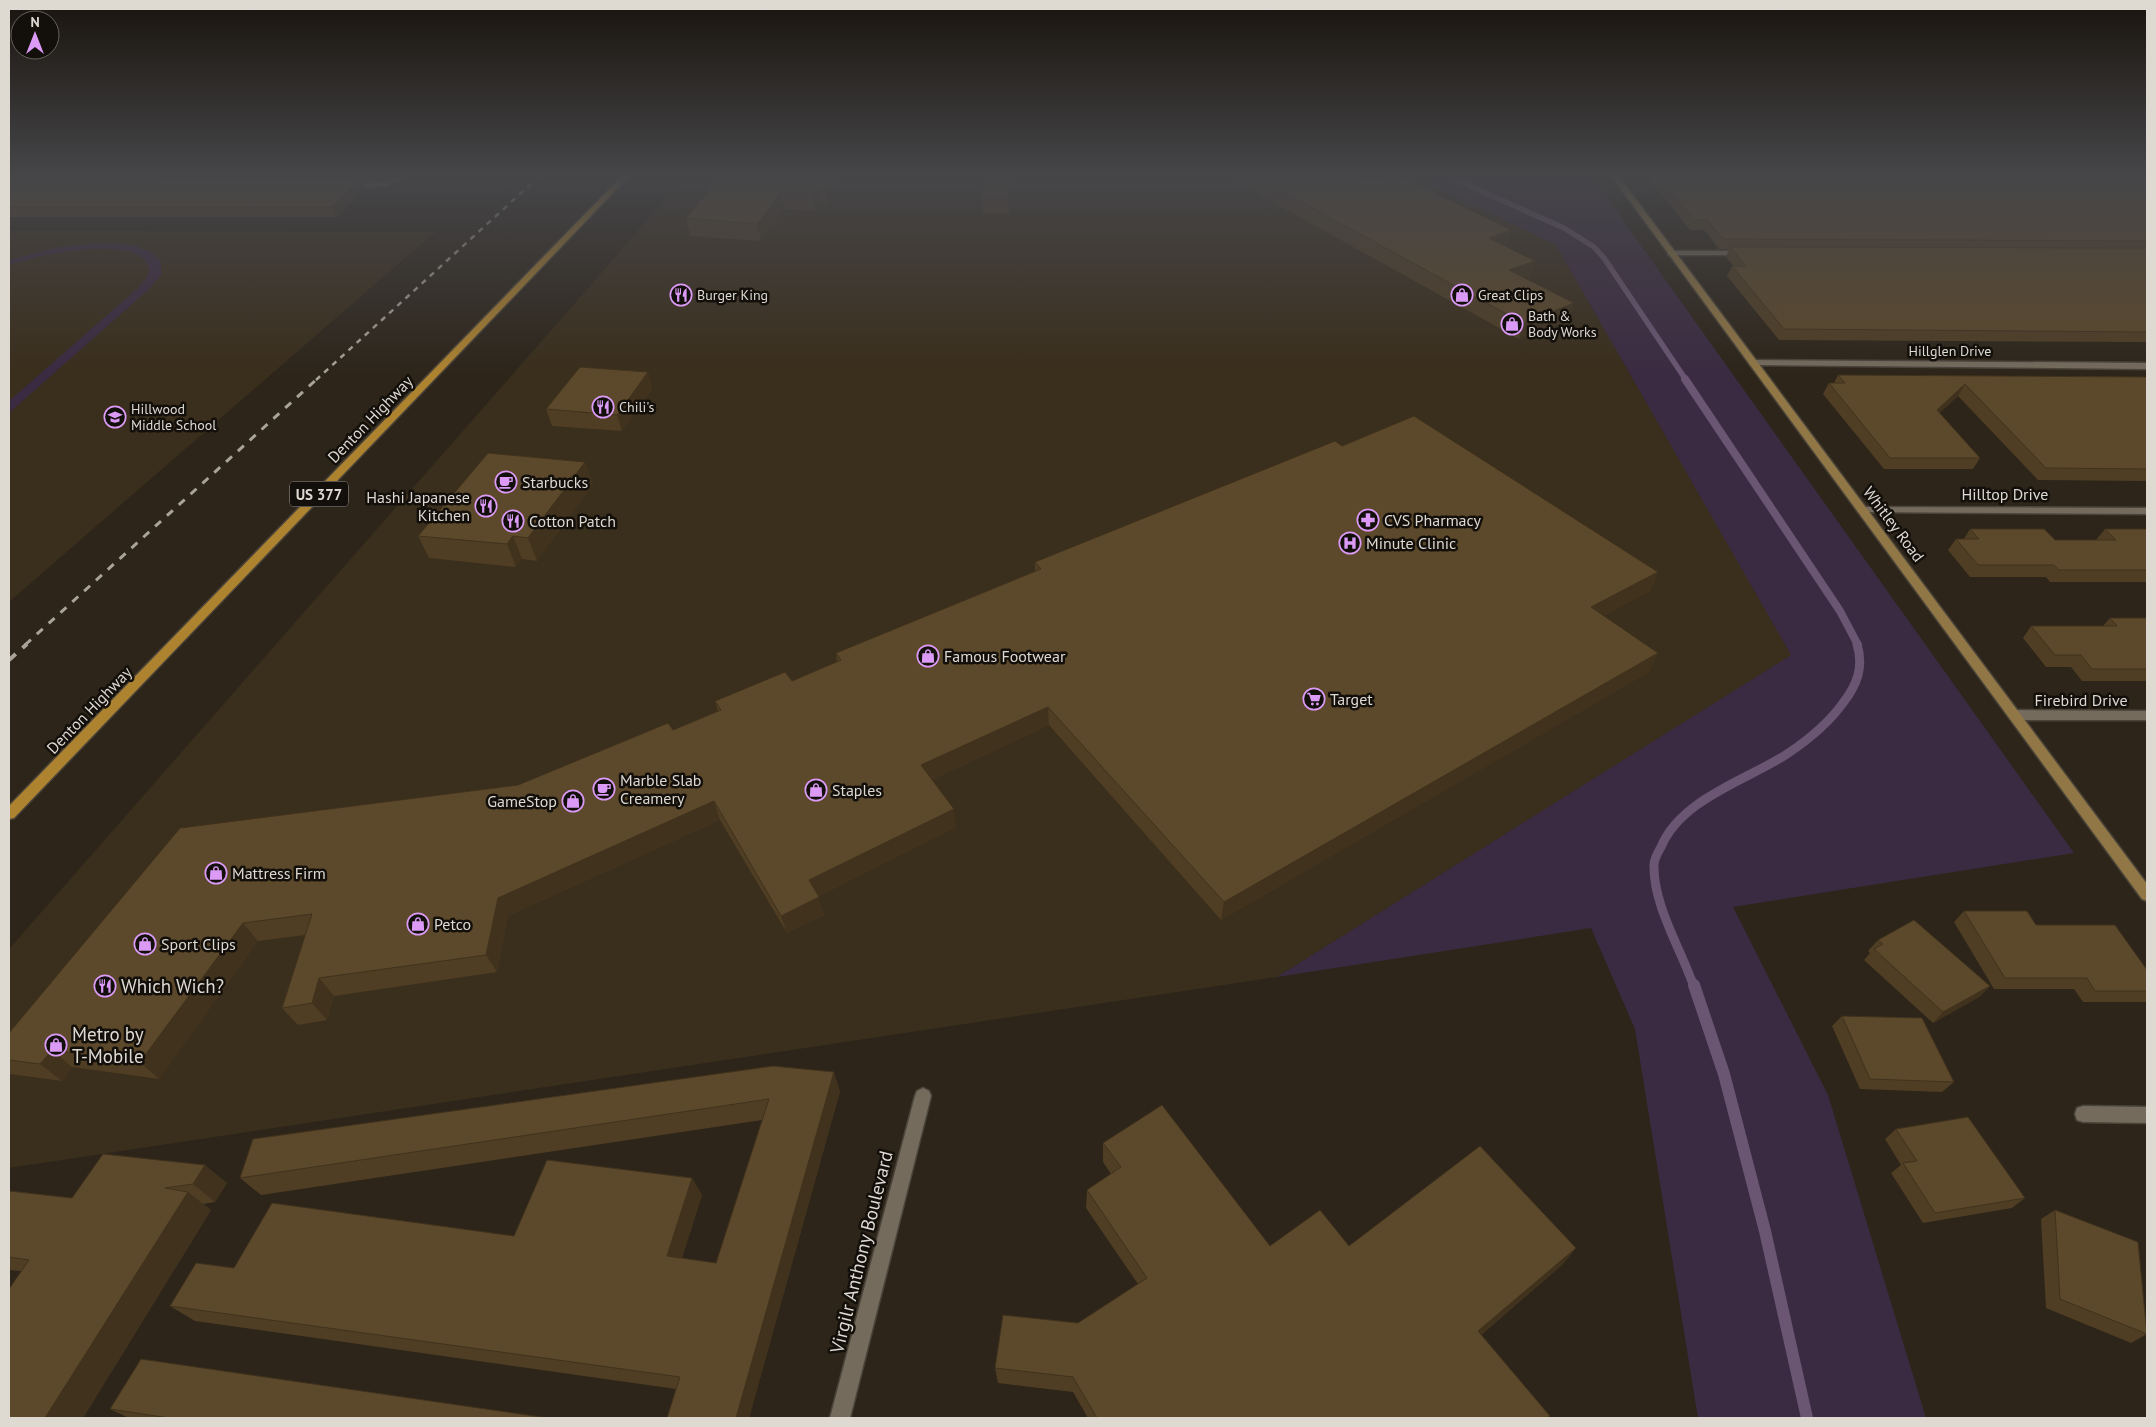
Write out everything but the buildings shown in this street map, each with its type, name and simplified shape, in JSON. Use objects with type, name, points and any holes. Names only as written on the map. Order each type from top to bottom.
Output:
[{"type":"main road","name":"Denton Highway","points":[[9,814],[564,241]]},
{"type":"street","name":"Whitley Road","points":[[1662,241],[2147,895]]},
{"type":"street","points":[[1671,253],[1751,254]]},
{"type":"street","name":"Hillglen Drive","points":[[1753,363],[2147,366]]},
{"type":"street","name":"Hilltop Drive","points":[[1862,510],[2147,511]]},
{"type":"street","name":"Firebird Drive","points":[[2014,715],[2147,716]]},
{"type":"street","name":"Virgilr Anthony Boulevard","points":[[840,1418],[923,1096]]},
{"type":"street","points":[[2082,1114],[2147,1115]]},
{"type":"shaded area","name":"Hillwood Middle School","points":[[9,241],[425,241],[9,602]]},
{"type":"shaded area","points":[[630,241],[1547,241],[1556,245],[1792,655],[1277,977],[9,1168],[9,949]]},
{"type":"shaded area","points":[[1547,241],[1637,241],[2074,853],[1733,907],[1828,1095],[1926,1418],[1698,1418],[1635,1029],[1591,928],[1277,977],[1791,655],[1556,245]]},
{"type":"shaded area","points":[[89,244],[128,245],[147,250],[161,262],[161,275],[149,289],[9,413],[9,401],[137,289],[147,277],[149,267],[147,263],[137,254],[121,250],[81,250],[39,257],[9,265],[9,260],[55,248]]},
{"type":"waterway","points":[[1584,241],[1594,247],[1604,258],[1686,380]]},
{"type":"waterway","points":[[1685,379],[1840,611],[1858,645]]},
{"type":"waterway","points":[[1694,987],[1658,896],[1654,865],[1657,853],[1671,830],[1699,803],[1787,754],[1831,718],[1848,696],[1858,675],[1860,660],[1857,644]]},
{"type":"waterway","points":[[1694,985],[1724,1074],[1765,1231],[1807,1418]]},
{"type":"railway","points":[[316,380],[469,241]]},
{"type":"railway","points":[[25,645],[317,379]]},
{"type":"railway","points":[[9,660],[27,644]]},
{"type":"place","name":"Burger King","points":[[681,295]]},
{"type":"place","name":"Great Clips","points":[[1462,295]]},
{"type":"place","name":"Bath & Body Works","points":[[1512,324]]},
{"type":"place","name":"Chili's","points":[[603,407]]},
{"type":"place","name":"Hillwood Middle School","points":[[115,417]]},
{"type":"place","name":"Starbucks","points":[[506,482]]},
{"type":"place","name":"Hashi Japanese Kitchen","points":[[486,506]]},
{"type":"place","name":"CVS Pharmacy","points":[[1368,520]]},
{"type":"place","name":"Cotton Patch","points":[[513,521]]},
{"type":"place","name":"Minute Clinic","points":[[1350,543]]},
{"type":"place","name":"Famous Footwear","points":[[928,656]]},
{"type":"place","name":"Target","points":[[1314,699]]},
{"type":"place","name":"Marble Slab Creamery","points":[[604,789]]},
{"type":"place","name":"Staples","points":[[816,790]]},
{"type":"place","name":"GameStop","points":[[573,801]]},
{"type":"place","name":"Mattress Firm","points":[[216,873]]},
{"type":"place","name":"Petco","points":[[418,924]]},
{"type":"place","name":"Sport Clips","points":[[145,944]]},
{"type":"place","name":"Which Wich?","points":[[105,986]]},
{"type":"place","name":"Metro by T-Mobile","points":[[56,1045]]}]
